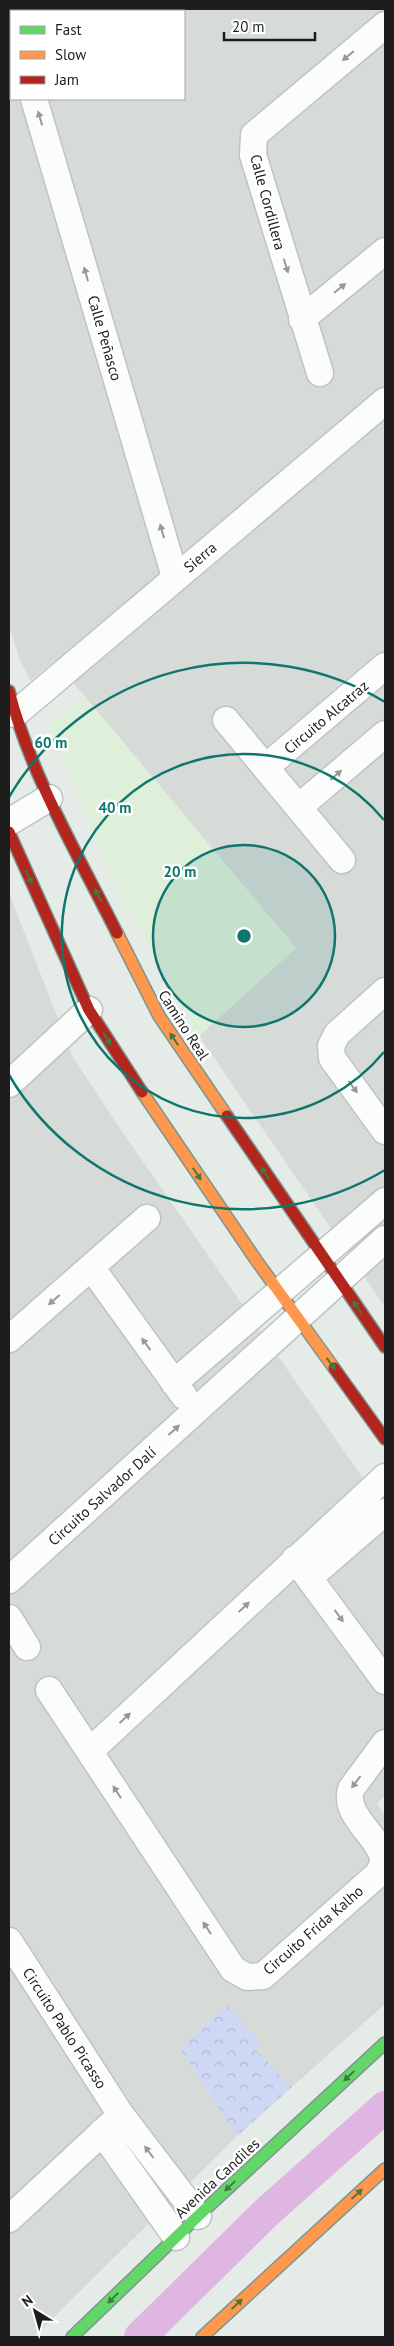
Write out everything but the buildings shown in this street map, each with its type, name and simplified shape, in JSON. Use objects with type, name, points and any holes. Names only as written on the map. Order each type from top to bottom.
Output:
[{"type":"street","name":"Calle Cordillera","points":[[320,373],[253,155],[254,135],[385,25]]},
{"type":"street","name":"Calle Peñasco","points":[[34,100],[175,577]]},
{"type":"street","points":[[302,319],[385,251]]},
{"type":"street","name":"Sierra","points":[[12,702],[175,577],[385,401]]},
{"type":"street","name":"Circuito Alcatraz","points":[[266,767],[385,666]]},
{"type":"street","name":"Camino Real","points":[[12,702],[50,798],[159,1016],[385,1347]]},
{"type":"street","points":[[226,720],[342,860]]},
{"type":"street","points":[[299,807],[385,734]]},
{"type":"street","points":[[9,822],[50,798]]},
{"type":"street","points":[[9,832],[90,1010],[112,1048],[298,1318],[385,1438]]},
{"type":"street","points":[[385,991],[337,1034],[331,1046],[332,1058],[385,1131]]},
{"type":"street","points":[[9,1084],[90,1010]]},
{"type":"street","points":[[174,1383],[385,1201]]},
{"type":"street","points":[[9,1339],[147,1218]]},
{"type":"street","name":"Circuito Salvador Dalí","points":[[9,1580],[385,1239]]},
{"type":"street","points":[[91,1268],[195,1411]]},
{"type":"street","points":[[303,1568],[385,1477]]},
{"type":"street","points":[[90,1751],[303,1568],[385,1512]]},
{"type":"street","points":[[303,1568],[385,1681]]},
{"type":"street","points":[[9,1618],[27,1646]]},
{"type":"street","name":"Circuito Frida Kalho","points":[[49,1690],[234,1969],[247,1977],[263,1976],[378,1874],[383,1862],[380,1850],[350,1806],[348,1797],[351,1789],[385,1743]]},
{"type":"street","name":"Circuito Pablo Picasso","points":[[9,1941],[120,2115],[198,2216]]},
{"type":"street","name":"Avenida Candiles","points":[[72,2337],[198,2216],[385,2042]]},
{"type":"street","points":[[9,2219],[120,2115]]},
{"type":"street","points":[[102,2132],[176,2237]]},
{"type":"street","points":[[202,2337],[385,2169]]},
{"type":"shaded area","points":[[385,9],[385,1307],[199,1036],[296,948],[55,661],[30,681],[18,655],[9,624],[9,87],[10,100],[185,100],[185,10],[144,10]]},
{"type":"shaded area","points":[[85,697],[296,948],[199,1036],[118,893],[49,724]]},
{"type":"shaded area","points":[[9,893],[73,1057],[112,1117],[385,1510],[385,1796],[377,1803],[385,1816],[385,2004],[237,2136],[34,2337],[9,2337]]},
{"type":"green space","points":[[227,2005],[261,2043],[255,2049],[292,2087],[237,2136],[180,2048]]},
{"type":"waterway","points":[[140,2337],[267,2212],[385,2107]]},
{"type":"traffic: fast","points":[[72,2337],[198,2216],[385,2043]]},
{"type":"traffic: slow","points":[[117,933],[159,1016],[227,1116]]},
{"type":"traffic: slow","points":[[142,1092],[256,1260],[334,1368]]},
{"type":"traffic: slow","points":[[202,2337],[385,2169]]},
{"type":"traffic: jam","points":[[9,691],[18,723],[43,784],[71,845],[117,933]]},
{"type":"traffic: jam","points":[[9,832],[89,1010],[142,1092]]},
{"type":"traffic: jam","points":[[227,1116],[385,1347]]},
{"type":"traffic: jam","points":[[334,1368],[385,1439]]}]
